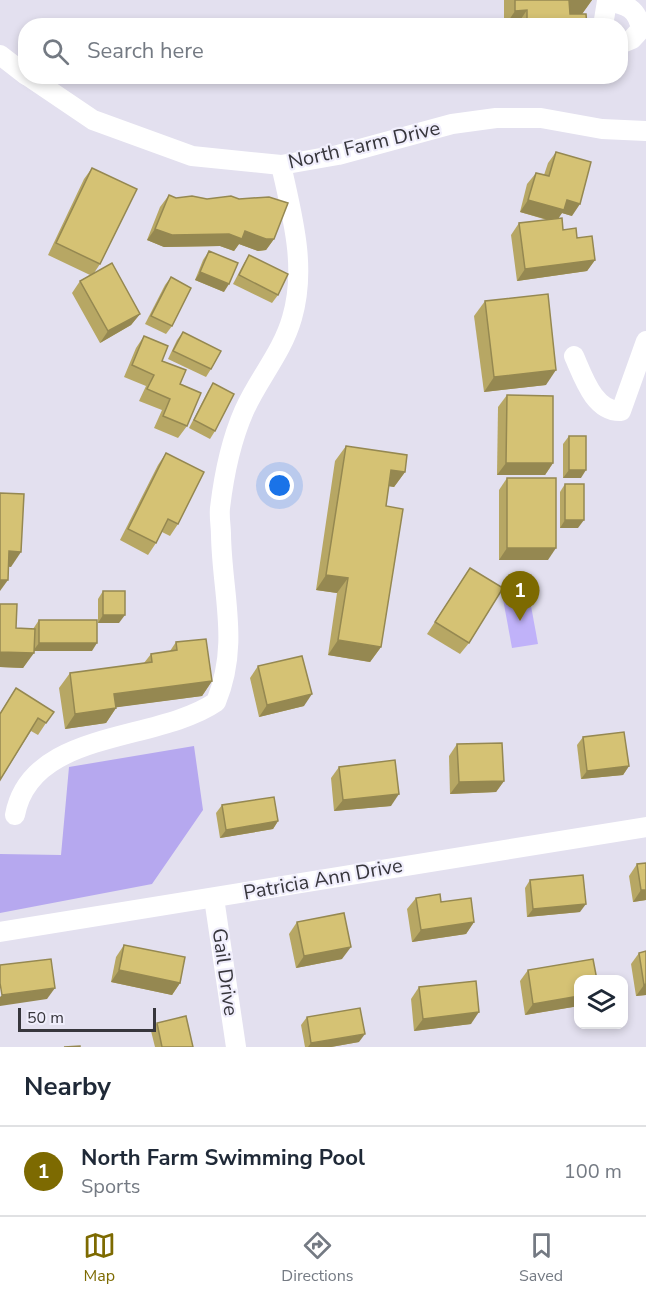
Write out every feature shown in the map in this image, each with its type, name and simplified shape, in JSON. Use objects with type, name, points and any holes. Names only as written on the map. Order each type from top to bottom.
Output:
[{"type":"street","points":[[604,18],[607,1],[632,8],[639,17],[640,29],[628,41]]},
{"type":"street","name":"North Farm Drive","points":[[0,54],[18,69]]},
{"type":"street","name":"North Farm Drive","points":[[39,84],[93,120],[192,156],[281,165],[338,155],[452,124],[496,118],[532,118],[602,129],[646,131]]},
{"type":"street","points":[[15,815],[19,796],[28,782],[36,772],[56,759],[82,747],[177,722],[209,707],[218,696],[230,637],[220,557],[220,517],[228,451],[244,410],[280,350],[292,319],[297,294],[297,236],[281,165]]},
{"type":"street","points":[[574,356],[600,404],[612,412],[621,411],[646,341]]},
{"type":"street","name":"Patricia Ann Drive","points":[[0,933],[646,827]]},
{"type":"street","name":"Gail Drive","points":[[214,898],[236,1047]]},
{"type":"shaded area","points":[[529,595],[538,644],[512,648],[503,599]]},
{"type":"shaded area","points":[[194,746],[203,810],[152,884],[0,913],[0,854],[61,855],[69,767]]},
{"type":"building","points":[[515,0],[569,0],[570,14],[586,14],[586,18],[527,18],[527,10],[515,11]]},
{"type":"building","points":[[556,152],[591,162],[580,204],[567,200],[564,210],[528,200],[536,173],[549,176]]},
{"type":"building","points":[[92,168],[137,189],[100,264],[56,243]]},
{"type":"building","points":[[169,195],[176,198],[192,196],[207,199],[231,196],[239,199],[269,197],[288,203],[274,239],[266,239],[245,231],[242,239],[229,234],[172,235],[155,229]]},
{"type":"building","points":[[562,218],[563,230],[576,228],[577,238],[592,236],[595,260],[525,269],[519,223]]},
{"type":"building","points":[[209,251],[238,263],[229,284],[200,272]]},
{"type":"building","points":[[249,255],[288,274],[278,295],[239,275]]},
{"type":"building","points":[[112,263],[140,314],[108,331],[80,281]]},
{"type":"building","points":[[171,277],[191,288],[172,326],[151,316]]},
{"type":"building","points":[[548,294],[556,370],[494,377],[485,301]]},
{"type":"building","points":[[183,332],[221,351],[211,369],[173,351]]},
{"type":"building","points":[[144,336],[168,346],[162,361],[186,370],[180,384],[201,393],[187,426],[163,416],[170,399],[147,389],[154,375],[132,365]]},
{"type":"building","points":[[213,383],[234,394],[215,431],[194,420]]},
{"type":"building","points":[[507,395],[553,396],[553,463],[506,463]]},
{"type":"building","points":[[569,436],[586,436],[586,470],[569,470]]},
{"type":"building","points":[[346,446],[407,455],[405,472],[391,470],[386,506],[403,509],[381,647],[338,640],[348,578],[326,575]]},
{"type":"building","points":[[166,453],[204,472],[178,524],[168,519],[156,543],[128,529]]},
{"type":"building","points":[[507,478],[556,478],[556,548],[507,548]]},
{"type":"building","points":[[565,484],[584,484],[584,520],[565,520]]},
{"type":"building","points":[[0,493],[24,494],[21,552],[9,551],[8,580],[0,580]]},
{"type":"building","points":[[470,568],[503,588],[469,643],[435,622]]},
{"type":"building","points":[[103,591],[125,591],[125,615],[103,615]]},
{"type":"building","points":[[0,604],[17,604],[16,628],[35,629],[34,653],[0,652]]},
{"type":"building","points":[[39,620],[97,620],[97,643],[39,643]]},
{"type":"building","points":[[206,639],[212,681],[114,694],[116,708],[75,714],[70,673],[152,662],[151,654],[177,650],[176,642]]},
{"type":"building","points":[[302,656],[312,694],[267,705],[258,666]]},
{"type":"building","points":[[16,688],[54,712],[46,723],[38,718],[0,780],[0,714]]},
{"type":"building","points":[[624,732],[629,766],[587,771],[583,737]]},
{"type":"building","points":[[502,743],[504,781],[459,782],[457,744]]},
{"type":"building","points":[[395,760],[399,794],[343,800],[339,767]]},
{"type":"building","points":[[274,797],[278,821],[226,830],[222,805]]},
{"type":"building","points":[[646,863],[646,890],[641,890],[637,864]]},
{"type":"building","points":[[583,875],[586,904],[533,909],[530,880]]},
{"type":"building","points":[[440,894],[441,902],[471,898],[474,922],[421,930],[416,898]]},
{"type":"building","points":[[344,913],[351,947],[304,956],[297,922]]},
{"type":"building","points":[[124,945],[185,957],[180,983],[119,970]]},
{"type":"building","points":[[646,951],[646,984],[644,985],[639,953]]},
{"type":"building","points":[[51,959],[55,988],[2,995],[0,965]]},
{"type":"building","points":[[593,959],[596,975],[574,975],[574,997],[533,1004],[528,970]]},
{"type":"building","points":[[476,981],[479,1012],[423,1019],[419,987]]},
{"type":"building","points":[[360,1008],[365,1034],[311,1043],[307,1017]]},
{"type":"building","points":[[186,1016],[193,1047],[162,1047],[157,1023]]},
{"type":"place","name":"North Farm Swimming Pool","points":[[520,621]]}]
